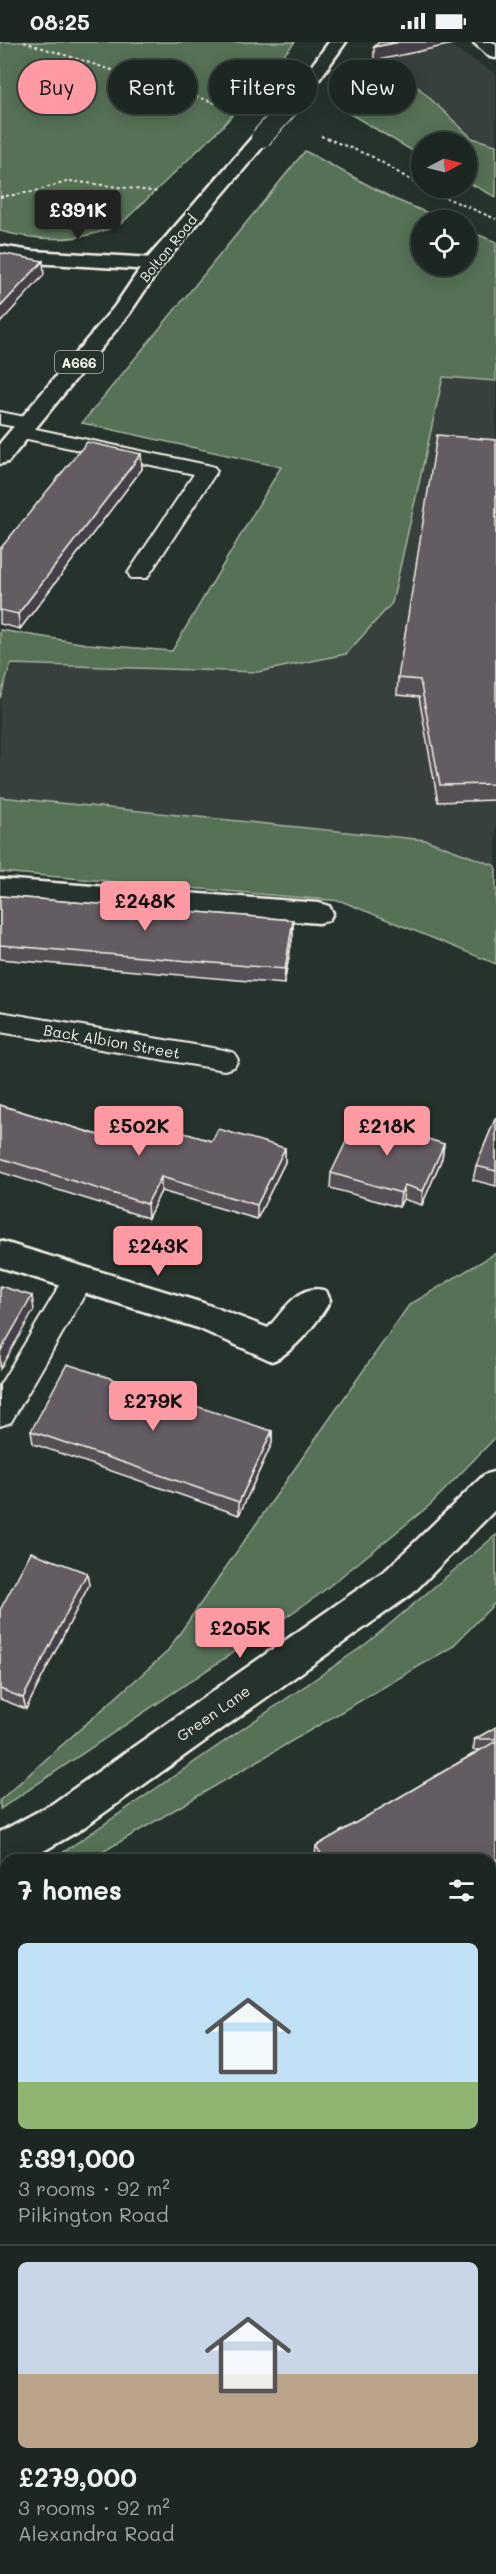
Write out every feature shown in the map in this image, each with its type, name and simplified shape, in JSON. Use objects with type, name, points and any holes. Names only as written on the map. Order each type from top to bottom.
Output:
[{"type":"main road","name":"Bolton Road","points":[[0,457],[122,310],[153,264],[300,94],[338,42]]},
{"type":"main road","points":[[481,42],[496,53]]},
{"type":"main road","points":[[0,252],[32,257],[153,264]]},
{"type":"main road","points":[[0,888],[319,913]]},
{"type":"main road","points":[[0,1254],[78,1280],[209,1318],[249,1332],[272,1347],[314,1300]]},
{"type":"main road","name":"Green Lane","points":[[0,1854],[66,1817],[400,1581],[496,1486]]},
{"type":"lane","points":[[0,418],[24,428],[207,471],[139,573]]},
{"type":"lane","name":"Back Albion Street","points":[[0,1022],[224,1060]]},
{"type":"lane","points":[[0,1413],[78,1280]]},
{"type":"path","points":[[24,42],[209,101]]},
{"type":"path","points":[[312,133],[373,157],[411,181]]},
{"type":"path","points":[[0,197],[32,192],[70,181],[209,199]]},
{"type":"path","points":[[447,198],[496,219]]},
{"type":"shaded area","points":[[388,42],[443,42],[496,74],[496,145],[477,139],[477,132],[466,132],[416,86],[416,60],[374,60]]},
{"type":"shaded area","points":[[443,376],[496,381],[496,866],[426,840],[0,797],[0,698],[11,664],[258,672],[392,603]]},
{"type":"green space","points":[[0,42],[295,42],[280,60],[209,60],[209,114],[233,114],[122,223],[92,234],[62,239],[31,237],[0,231]]},
{"type":"green space","points":[[416,86],[466,132],[411,132],[411,150],[350,114],[416,114]]},
{"type":"green space","points":[[477,139],[496,145],[496,197],[477,187]]},
{"type":"green space","points":[[305,151],[394,199],[421,210],[411,210],[411,276],[477,276],[477,234],[496,242],[496,381],[443,377],[392,603],[346,654],[258,672],[11,664],[0,698],[0,630],[87,644],[172,651],[281,467],[82,423]]},
{"type":"green space","points":[[0,797],[426,840],[496,866],[496,964],[341,901],[0,872]]},
{"type":"green space","points":[[496,1253],[496,1437],[430,1505],[317,1596],[0,1809],[0,1800],[166,1653],[409,1305]]},
{"type":"green space","points":[[496,1535],[496,1602],[452,1647],[99,1854],[61,1854],[366,1644]]},
{"type":"building","points":[[379,42],[399,42],[374,47]]},
{"type":"building","points":[[0,253],[43,261],[0,307]]},
{"type":"building","points":[[437,435],[496,440],[496,784],[440,785],[420,680],[398,678]]},
{"type":"building","points":[[87,442],[141,454],[18,614],[0,610],[0,549]]},
{"type":"building","points":[[0,896],[293,920],[285,969],[0,945]]},
{"type":"building","points":[[0,1105],[105,1137],[118,1114],[212,1141],[218,1129],[285,1148],[257,1205],[161,1177],[147,1204],[0,1158]]},
{"type":"building","points":[[358,1117],[444,1144],[423,1191],[404,1185],[401,1193],[331,1173]]},
{"type":"building","points":[[496,1117],[496,1171],[476,1166]]},
{"type":"building","points":[[0,1286],[32,1296],[0,1352]]},
{"type":"building","points":[[67,1364],[272,1431],[239,1502],[31,1431]]},
{"type":"building","points":[[31,1552],[87,1573],[23,1698],[0,1689],[0,1610]]},
{"type":"building","points":[[496,1727],[496,1739],[475,1739]]},
{"type":"building","points":[[496,1741],[496,1854],[321,1854],[316,1846]]}]
